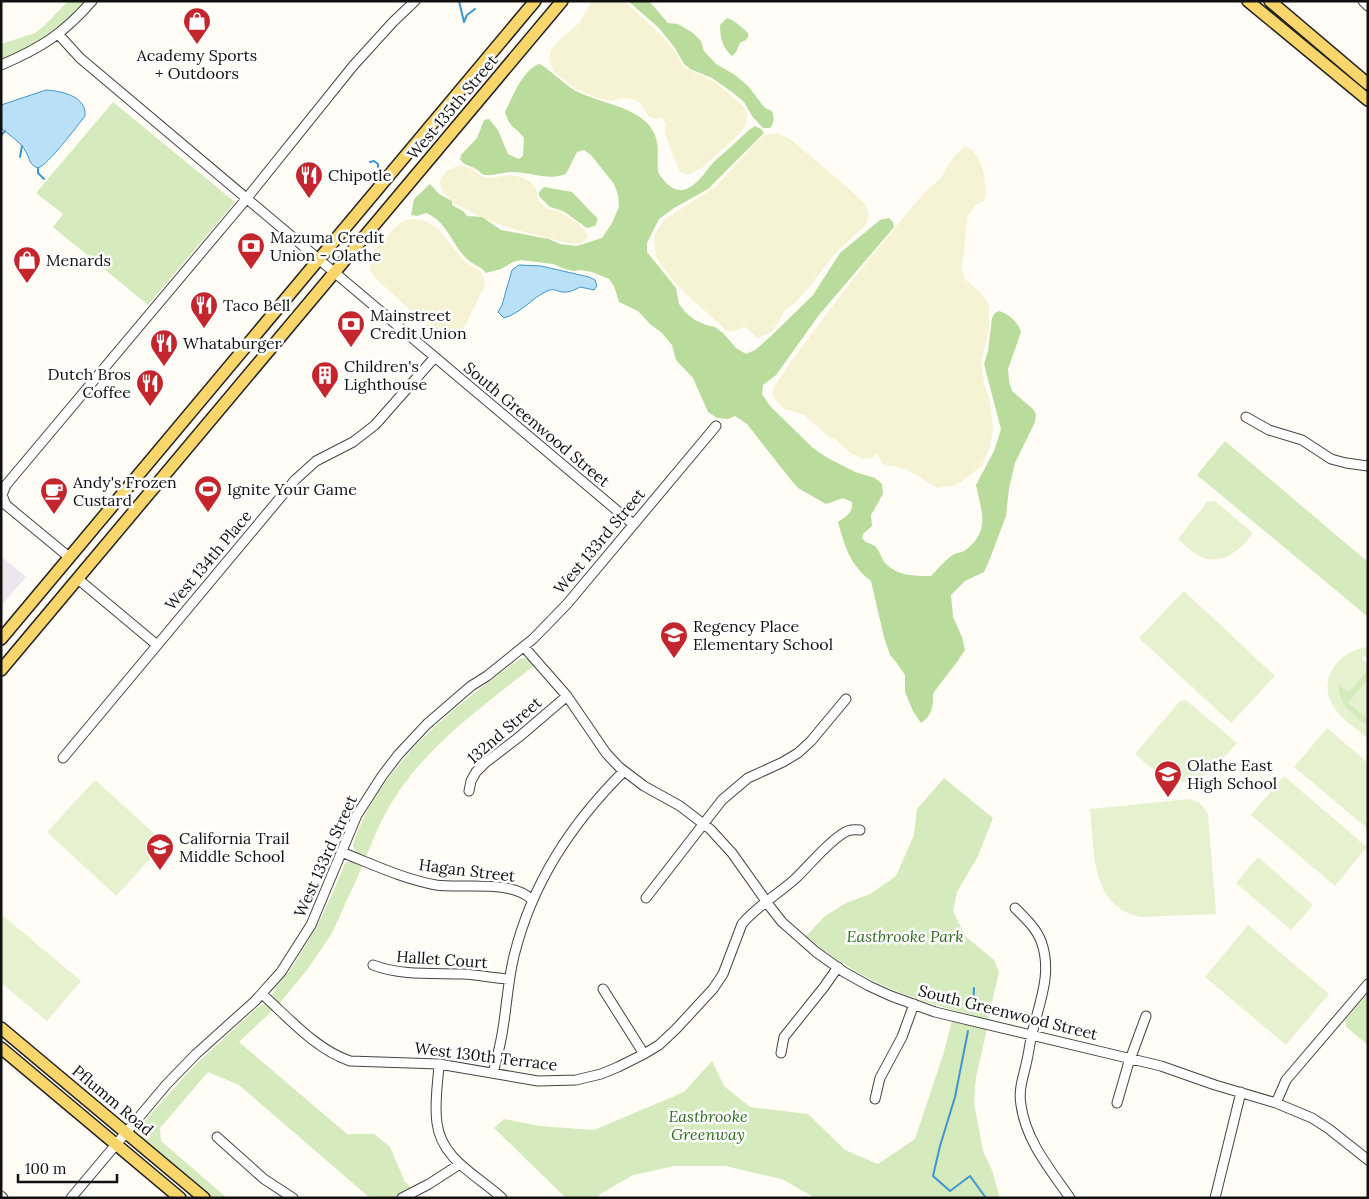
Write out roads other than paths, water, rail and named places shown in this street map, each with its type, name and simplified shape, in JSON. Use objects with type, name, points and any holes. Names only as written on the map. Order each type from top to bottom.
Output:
[{"type":"main road","name":"West 135th Street","points":[[1,639],[535,1]]},
{"type":"main road","name":"West 135th Street","points":[[1,670],[562,1]]},
{"type":"main road","points":[[1248,1],[1368,100]]},
{"type":"main road","points":[[1270,1],[1368,84]]},
{"type":"main road","name":"Pflumm Road","points":[[1,1028],[204,1198]]},
{"type":"main road","name":"Pflumm Road","points":[[1,1048],[180,1198]]},
{"type":"street","points":[[1,65],[31,52],[59,35],[76,20],[92,1]]},
{"type":"street","points":[[69,558],[6,505],[2,495],[6,485],[247,198],[353,66],[415,1]]},
{"type":"street","points":[[1363,1],[1368,6]]},
{"type":"street","name":"South Greenwood Street","points":[[59,35],[80,58],[633,524]]},
{"type":"street","name":"West 134th Place","points":[[63,758],[295,480],[316,461],[353,442],[376,425],[434,357]]},
{"type":"street","points":[[1246,416],[1269,430],[1302,440],[1330,459],[1368,466]]},
{"type":"street","name":"West 133rd Street","points":[[71,1198],[182,1069],[262,994],[281,972],[306,933],[326,890],[348,833],[392,762],[426,724],[471,686],[487,676],[524,646],[567,604],[716,426]]},
{"type":"street","points":[[78,579],[157,645]]},
{"type":"street","name":"South Greenwood Street","points":[[524,646],[567,696],[606,753],[624,771],[644,786],[680,806],[704,824],[732,853],[766,902],[794,933],[838,967],[869,986],[954,1017],[1161,1066],[1276,1103],[1312,1118],[1330,1129],[1368,1160]]},
{"type":"street","name":"132nd Street","points":[[469,791],[471,781],[476,772],[485,763],[519,738],[567,696]]},
{"type":"street","points":[[646,898],[722,800],[748,778],[798,753],[811,741],[846,699]]},
{"type":"street","points":[[493,1073],[503,1029],[510,979],[518,941],[532,900],[548,867],[568,836],[595,801],[624,771]]},
{"type":"street","name":"West 130th Terrace","points":[[262,994],[321,1046],[339,1057],[356,1062],[439,1064],[538,1081],[576,1080],[618,1067],[659,1045],[713,989],[723,974],[742,924],[754,911],[795,879],[817,855],[842,833],[847,830],[860,830]]},
{"type":"street","name":"Hagan Street","points":[[341,852],[421,882],[437,885],[506,889],[526,894],[532,900]]},
{"type":"street","points":[[1015,908],[1032,925],[1045,956],[1045,982],[1020,1094],[1022,1114],[1029,1136],[1070,1198]]},
{"type":"street","name":"Hallet Court","points":[[373,965],[410,972],[465,974],[510,979]]},
{"type":"street","points":[[781,1053],[784,1037],[838,967]]},
{"type":"street","points":[[1276,1103],[1286,1080],[1368,984]]},
{"type":"street","points":[[603,989],[644,1054]]},
{"type":"street","points":[[875,1099],[880,1078],[902,1037],[914,1004]]},
{"type":"street","points":[[1117,1103],[1146,1016]]},
{"type":"street","points":[[439,1064],[436,1115],[437,1128],[444,1146],[460,1164],[502,1198]]},
{"type":"street","points":[[1215,1198],[1241,1092]]},
{"type":"street","points":[[217,1137],[264,1179],[293,1198]]},
{"type":"street","points":[[402,1198],[429,1184],[460,1164]]},
{"type":"water","points":[[46,90],[65,93],[77,99],[85,109],[85,116],[55,153],[38,168],[31,163],[21,145],[1,128],[1,105]]},
{"type":"water","points":[[519,265],[541,266],[589,277],[595,280],[597,286],[594,290],[580,287],[567,292],[549,290],[516,313],[504,318],[498,312],[502,305],[512,270]]},
{"type":"waterway","points":[[459,1],[464,22]]},
{"type":"waterway","points":[[464,22],[467,15],[475,9]]},
{"type":"waterway","points":[[1,136],[5,131]]},
{"type":"waterway","points":[[20,157],[22,146]]},
{"type":"waterway","points":[[370,162],[374,161],[378,164],[378,176]]},
{"type":"waterway","points":[[38,168],[38,173],[44,179]]},
{"type":"waterway","points":[[973,1009],[974,988]]},
{"type":"waterway","points":[[968,1031],[955,1097],[933,1176],[950,1191],[970,1176],[986,1198]]},
{"type":"place","name":"Academy Sports + Outdoors","points":[[197,45]]},
{"type":"place","name":"Chipotle","points":[[309,199]]},
{"type":"place","name":"Mazuma Credit Union - Olathe","points":[[251,270]]},
{"type":"place","name":"Menards","points":[[27,284]]},
{"type":"place","name":"Taco Bell","points":[[204,329]]},
{"type":"place","name":"Mainstreet Credit Union","points":[[351,348]]},
{"type":"place","name":"Whataburger","points":[[164,367]]},
{"type":"place","name":"Children's Lighthouse","points":[[325,399]]},
{"type":"place","name":"Dutch Bros Coffee","points":[[150,407]]},
{"type":"place","name":"Ignite Your Game","points":[[208,513]]},
{"type":"place","name":"Andy's Frozen Custard","points":[[54,515]]},
{"type":"place","name":"Regency Place Elementary School","points":[[674,659]]},
{"type":"place","name":"Olathe East High School","points":[[1168,798]]},
{"type":"place","name":"California Trail Middle School","points":[[160,871]]},
{"type":"park label","name":"Eastbrooke Park","points":[[905,936]]},
{"type":"park label","name":"Eastbrooke Greenway","points":[[708,1125]]}]
